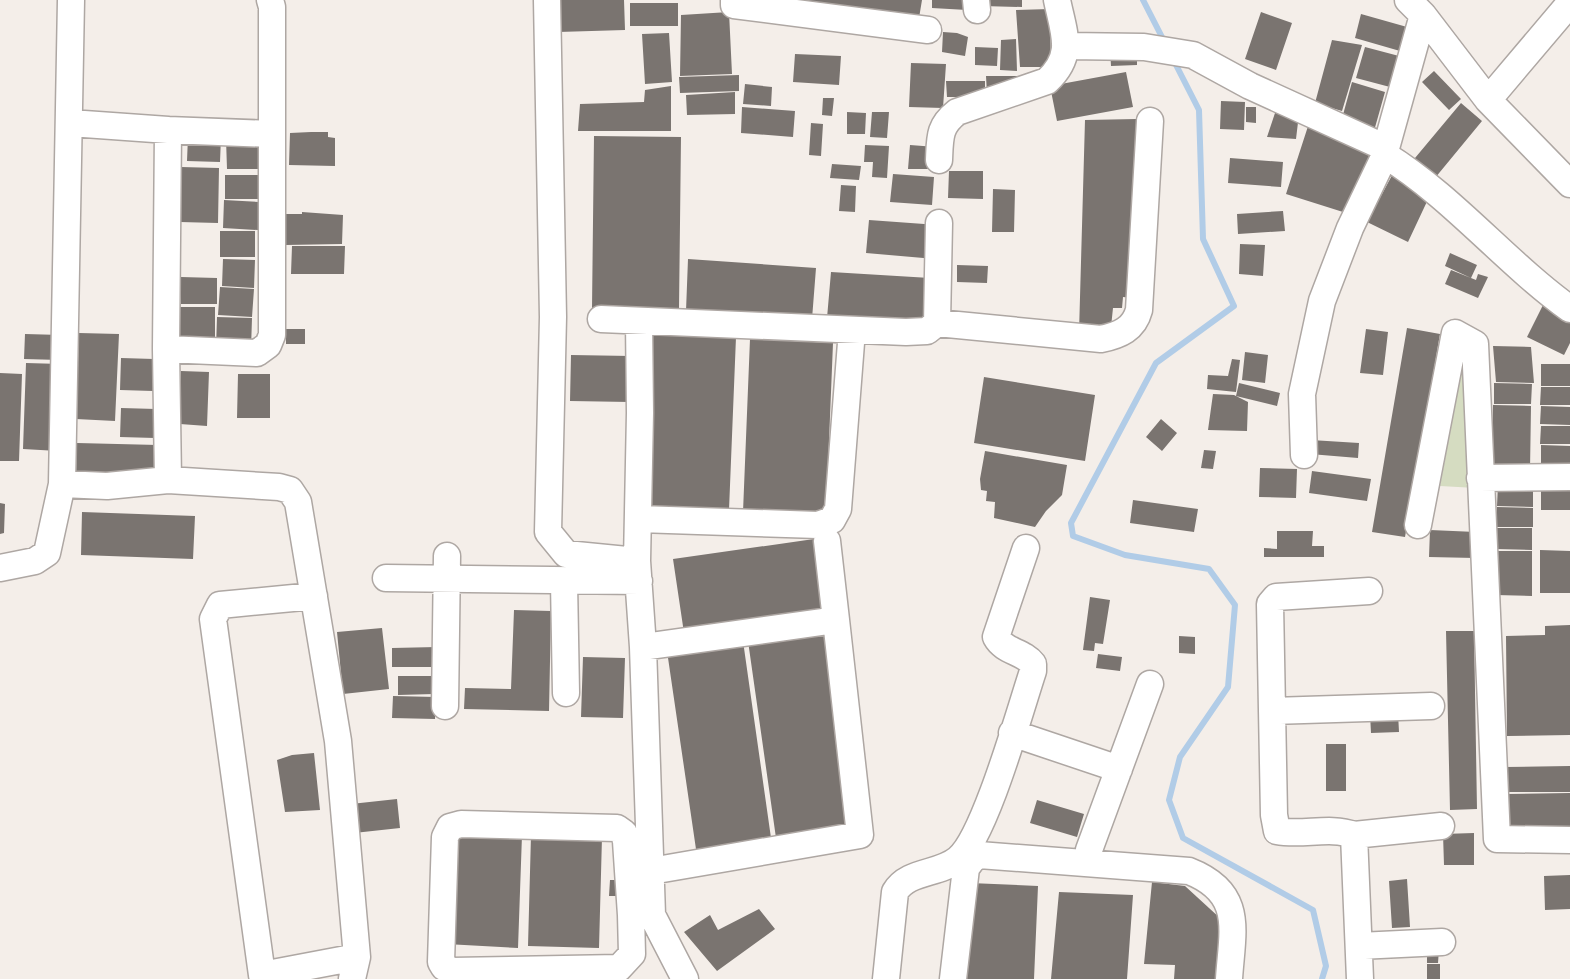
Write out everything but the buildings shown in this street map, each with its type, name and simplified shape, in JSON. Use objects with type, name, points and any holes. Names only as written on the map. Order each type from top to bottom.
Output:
[{"type":"street","points":[[0,568],[35,561],[47,553],[62,484],[72,0]]},
{"type":"street","points":[[166,349],[257,353],[268,345],[272,335],[272,8],[270,0]]},
{"type":"street","points":[[547,0],[553,317],[548,532],[566,554],[638,571]]},
{"type":"street","points":[[734,0],[734,5],[928,30]]},
{"type":"street","points":[[940,160],[940,137],[945,122],[957,112],[1047,82],[1064,61],[1067,46],[1057,0]]},
{"type":"street","points":[[1488,100],[1570,3]]},
{"type":"street","points":[[1415,7],[1488,100],[1570,184]]},
{"type":"street","points":[[1304,455],[1302,394],[1322,302],[1350,228],[1385,152],[1415,7]]},
{"type":"street","points":[[1067,46],[1144,47],[1193,55],[1250,86],[1385,152],[1409,170],[1513,263],[1570,309]]},
{"type":"street","points":[[601,319],[852,330],[927,331],[937,323],[1101,339],[1122,334],[1136,319],[1139,310],[1150,121]]},
{"type":"street","points":[[70,123],[168,130],[272,134]]},
{"type":"street","points":[[168,130],[166,349],[168,480]]},
{"type":"street","points":[[937,323],[939,223]]},
{"type":"street","points":[[639,320],[638,571],[643,647],[650,871],[641,915],[632,954],[619,968],[452,971],[444,968],[441,962],[445,837],[450,827],[461,824],[617,828],[624,833],[641,915],[685,979]]},
{"type":"street","points":[[639,519],[818,525],[832,520],[838,509],[852,330]]},
{"type":"street","points":[[1418,525],[1455,333],[1475,344],[1497,839],[1570,840]]},
{"type":"street","points":[[1480,478],[1570,477]]},
{"type":"street","points":[[62,484],[107,486],[168,480],[279,487],[290,490],[298,502],[314,596],[338,741],[354,968],[260,977],[213,619],[220,605],[314,596]]},
{"type":"street","points":[[650,871],[860,835],[827,541]]},
{"type":"street","points":[[886,979],[895,892],[900,883],[958,860],[972,841],[993,792],[1033,664],[1029,658],[1000,645],[996,638],[1026,548]]},
{"type":"street","points":[[386,578],[446,567],[564,582],[638,571]]},
{"type":"street","points":[[445,706],[446,567]]},
{"type":"street","points":[[564,582],[566,692]]},
{"type":"street","points":[[1369,591],[1276,597],[1270,604],[1274,815],[1277,831],[1289,834],[1344,831],[1354,835],[1441,826]]},
{"type":"street","points":[[643,647],[836,620]]},
{"type":"street","points":[[1089,850],[1150,684]]},
{"type":"street","points":[[1272,711],[1431,706]]},
{"type":"street","points":[[1012,733],[1119,769]]},
{"type":"street","points":[[1354,835],[1360,979]]},
{"type":"street","points":[[953,979],[966,868],[979,855],[1189,871],[1202,876],[1224,897],[1230,905],[1233,916],[1229,979]]},
{"type":"street","points":[[1359,946],[1442,942]]},
{"type":"green space","points":[[1464,355],[1476,488],[1440,486]]},
{"type":"waterway","points":[[1143,0],[1165,43]]},
{"type":"waterway","points":[[1173,59],[1199,110],[1203,239],[1234,306],[1156,363],[1071,523],[1073,536],[1125,555],[1209,569],[1235,605],[1228,687],[1180,757],[1169,800],[1183,838],[1313,910],[1326,966],[1322,979]]}]
